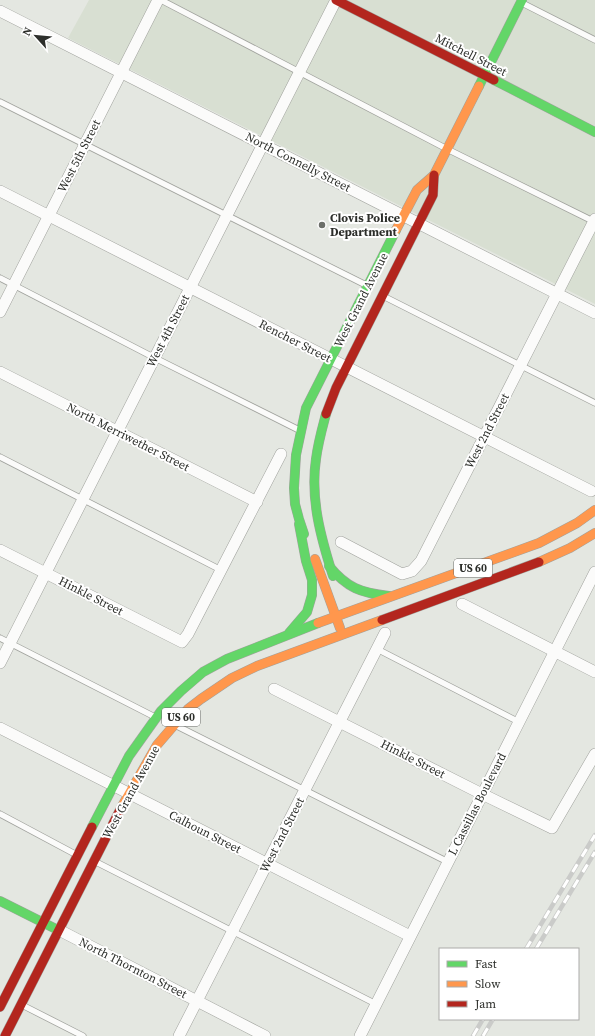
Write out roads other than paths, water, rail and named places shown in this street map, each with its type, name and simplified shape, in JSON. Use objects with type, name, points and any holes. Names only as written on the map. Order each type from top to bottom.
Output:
[{"type":"main road","name":"Mitchell Street","points":[[336,0],[595,132]]},
{"type":"main road","name":"West Grand Avenue","points":[[342,634],[345,618],[314,558],[299,524],[294,493],[296,457],[300,431],[306,408],[417,190],[434,175],[485,75],[520,1]]},
{"type":"main road","name":"West Grand Avenue","points":[[336,586],[322,544],[316,512],[314,476],[316,456],[324,418],[336,388],[433,195],[434,175]]},
{"type":"main road","name":"US 60","points":[[345,618],[393,596],[539,543],[576,523],[595,510]]},
{"type":"main road","points":[[288,634],[307,612],[312,595],[312,580],[306,561],[299,524]]},
{"type":"main road","name":"US 60","points":[[345,618],[538,563],[570,548],[595,533]]},
{"type":"main road","points":[[329,566],[341,580],[359,591],[369,594],[393,596]]},
{"type":"main road","name":"West Grand Avenue","points":[[0,1008],[3,995],[44,922],[129,756],[156,718],[181,691],[203,672],[226,659],[288,634],[345,618]]},
{"type":"main road","name":"West Grand Avenue","points":[[342,634],[345,618]]},
{"type":"main road","name":"West Grand Avenue","points":[[5,1036],[129,793],[157,745],[174,724],[201,699],[232,678],[257,666],[342,634]]},
{"type":"main road","name":"North Thornton Street","points":[[0,901],[59,930]]},
{"type":"street","name":"West 5th Street","points":[[0,312],[160,0]]},
{"type":"street","name":"West 4th Street","points":[[0,663],[5,641],[46,573],[336,0]]},
{"type":"street","name":"North Connelly Street","points":[[0,11],[595,313]]},
{"type":"street","name":"Rencher Street","points":[[0,191],[591,491]]},
{"type":"street","name":"West 2nd Street","points":[[341,542],[402,574],[412,571],[421,561],[556,293],[595,221]]},
{"type":"street","name":"North Merriwether Street","points":[[0,372],[257,502]]},
{"type":"street","points":[[221,570],[281,454]]},
{"type":"street","name":"Hinkle Street","points":[[0,550],[182,642],[188,634],[221,570]]},
{"type":"street","name":"L Cassillas Boulevard","points":[[360,1036],[595,572]]},
{"type":"street","points":[[462,604],[595,672]]},
{"type":"street","name":"West 2nd Street","points":[[179,1036],[385,633]]},
{"type":"street","name":"Hinkle Street","points":[[274,688],[552,828],[595,754]]},
{"type":"street","name":"Calhoun Street","points":[[0,728],[410,936]]},
{"type":"street","name":"North Thornton Street","points":[[59,930],[265,1036]]},
{"type":"lane","points":[[160,0],[447,149],[595,221]]},
{"type":"lane","points":[[520,1],[595,40]]},
{"type":"lane","points":[[0,102],[368,286]]},
{"type":"lane","points":[[0,278],[154,358],[300,431]]},
{"type":"lane","points":[[382,296],[595,403]]},
{"type":"lane","points":[[0,457],[221,570]]},
{"type":"lane","points":[[5,641],[156,718]]},
{"type":"lane","points":[[377,649],[519,722]]},
{"type":"lane","points":[[174,724],[304,791],[448,862]]},
{"type":"lane","points":[[0,814],[78,855]]},
{"type":"lane","points":[[94,861],[376,1004]]},
{"type":"lane","points":[[21,1004],[83,1036]]},
{"type":"railway","points":[[527,948],[595,835]]},
{"type":"railway","points":[[537,948],[595,852]]},
{"type":"railway","points":[[473,1036],[482,1020]]},
{"type":"railway","points":[[483,1036],[492,1020]]},
{"type":"place","name":"Clovis Police Department","points":[[322,225]]}]
